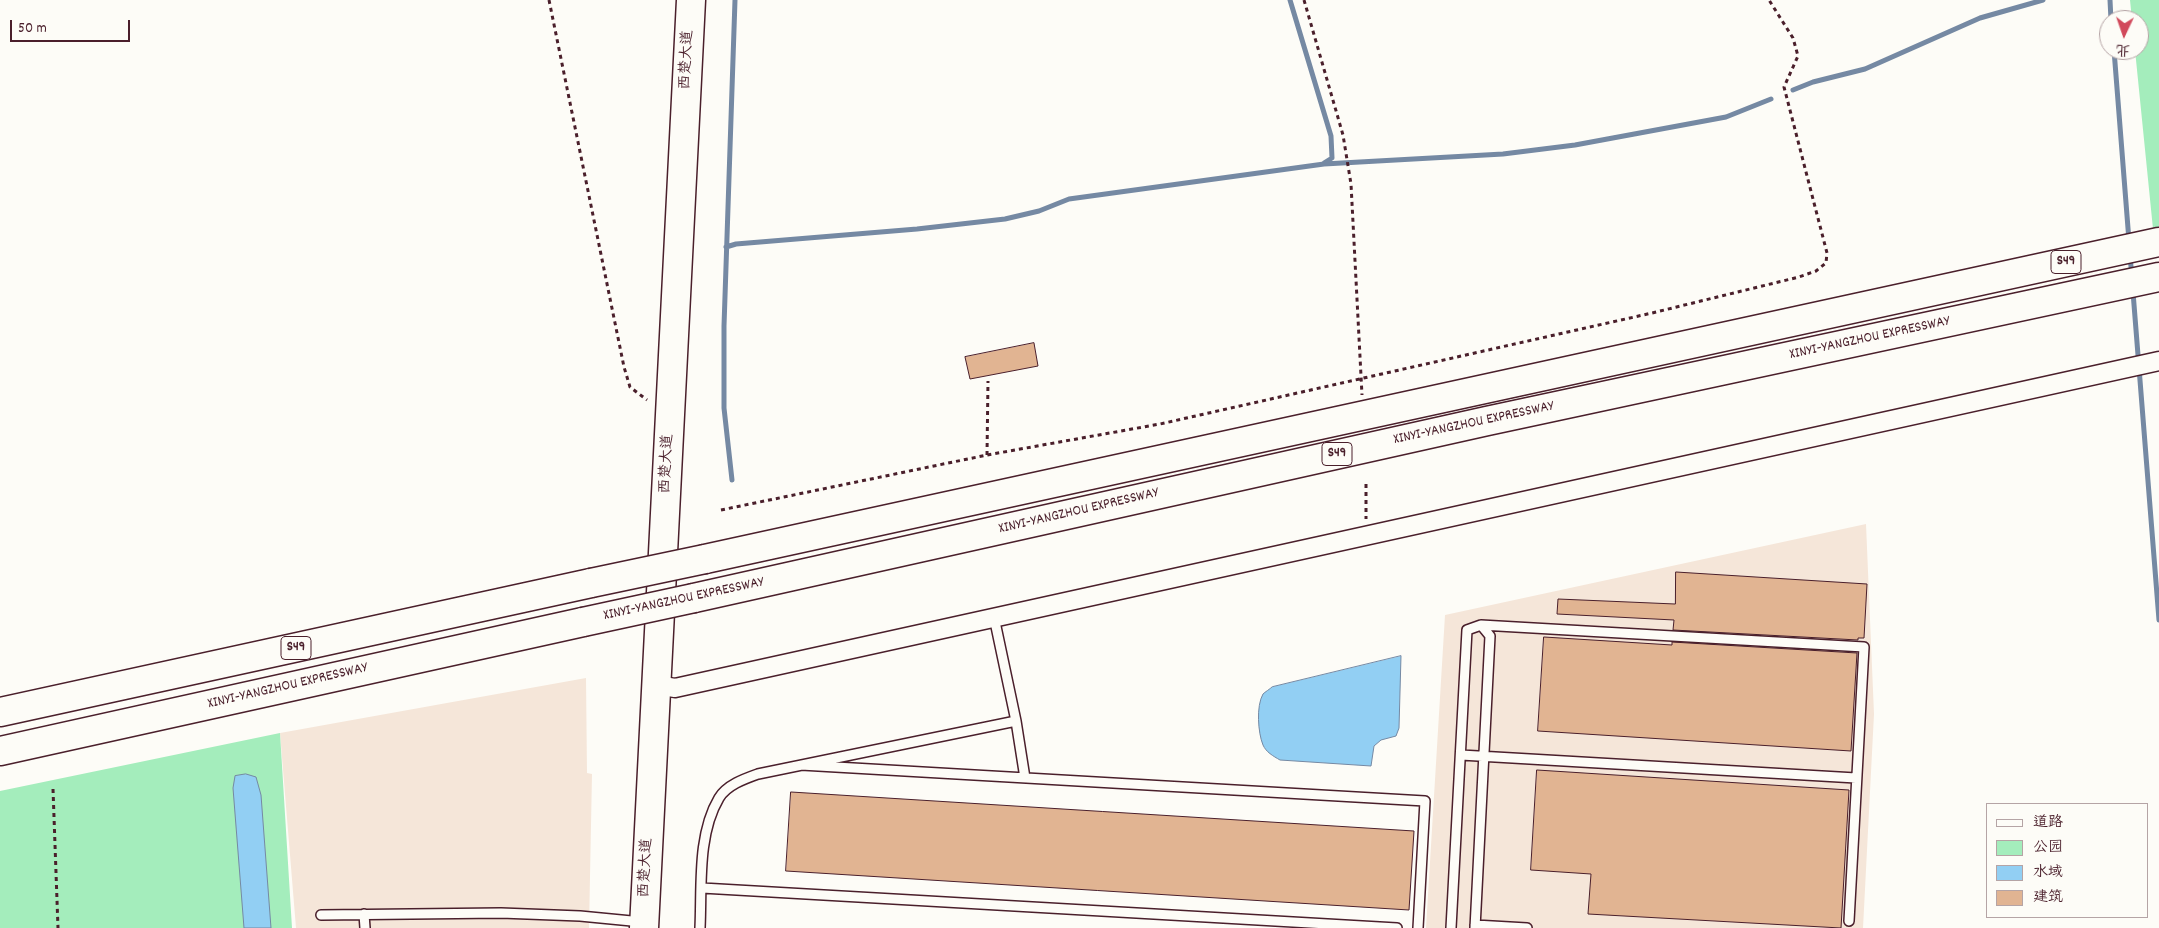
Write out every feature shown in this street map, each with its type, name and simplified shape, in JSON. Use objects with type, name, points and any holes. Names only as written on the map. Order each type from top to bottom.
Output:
[{"type":"main road","name":"西楚大道","points":[[644,925],[691,0]]},
{"type":"main road","name":"S49","points":[[0,712],[2159,242]]},
{"type":"main road","name":"XINYI-YANGZHOU EXPRESSWAY","points":[[0,751],[1487,421],[2159,277]]},
{"type":"street","points":[[657,685],[675,688],[2159,361]]},
{"type":"lane","points":[[994,617],[1016,721],[1025,778]]},
{"type":"lane","points":[[1481,625],[1490,636],[1475,926],[1527,928]]},
{"type":"lane","points":[[1451,928],[1467,630],[1481,625],[1864,647],[1849,921]]},
{"type":"lane","points":[[700,928],[703,855],[708,824],[719,797],[736,783],[758,774],[1016,721]]},
{"type":"lane","points":[[1460,755],[1856,778]]},
{"type":"lane","points":[[801,765],[1425,802],[1418,928]]},
{"type":"lane","points":[[702,888],[1397,928]]},
{"type":"lane","points":[[321,915],[501,913],[580,916],[644,925]]},
{"type":"lane","points":[[364,914],[365,928]]},
{"type":"path","points":[[548,0],[624,367],[630,388],[646,400]]},
{"type":"path","points":[[1304,0],[1343,135],[1351,184],[1363,398]]},
{"type":"path","points":[[721,510],[988,456],[1160,424],[1652,313],[1799,277],[1816,271],[1826,263],[1827,253],[1784,87],[1798,56],[1793,38],[1769,0]]},
{"type":"path","points":[[988,381],[988,456]]},
{"type":"path","points":[[1366,484],[1366,535]]},
{"type":"path","points":[[53,790],[58,928]]},
{"type":"shaded area","points":[[1866,524],[1874,714],[1863,928],[1426,928],[1445,615]]},
{"type":"shaded area","points":[[586,678],[587,773],[592,774],[589,928],[296,928],[280,733]]},
{"type":"green space","points":[[2130,0],[2159,0],[2159,228],[2153,229],[2136,60],[2149,60],[2149,10],[2131,10]]},
{"type":"green space","points":[[280,733],[292,928],[0,928],[0,791]]},
{"type":"water","points":[[1401,656],[1399,728],[1396,736],[1381,740],[1374,746],[1371,766],[1280,760],[1270,754],[1264,747],[1259,727],[1259,705],[1263,694],[1272,687]]},
{"type":"water","points":[[246,774],[256,777],[261,795],[271,928],[244,928],[233,788],[235,776]]},
{"type":"building","points":[[1034,343],[1038,366],[970,379],[965,357]]},
{"type":"building","points":[[1676,572],[1867,584],[1864,638],[1858,638],[1858,640],[1673,630],[1674,620],[1557,614],[1558,599],[1675,604]]},
{"type":"building","points":[[1544,637],[1672,645],[1672,642],[1857,653],[1851,751],[1538,731]]},
{"type":"building","points":[[1537,770],[1849,790],[1841,928],[1588,914],[1591,874],[1531,870]]},
{"type":"building","points":[[791,792],[1414,831],[1409,910],[786,871]]},
{"type":"waterway","points":[[732,480],[724,408],[724,326],[735,0]]},
{"type":"waterway","points":[[1290,0],[1331,136],[1332,158],[1324,163]]},
{"type":"waterway","points":[[1793,90],[1813,82],[1865,69],[1980,18],[2043,0]]},
{"type":"waterway","points":[[2110,0],[2110,10]]},
{"type":"waterway","points":[[2115,60],[2129,241]]},
{"type":"waterway","points":[[726,247],[736,244],[917,229],[1005,219],[1039,211],[1069,199],[1324,164],[1503,154],[1575,145],[1726,117],[1771,99]]},
{"type":"waterway","points":[[2130,257],[2132,276]]},
{"type":"waterway","points":[[2133,292],[2159,620]]}]
